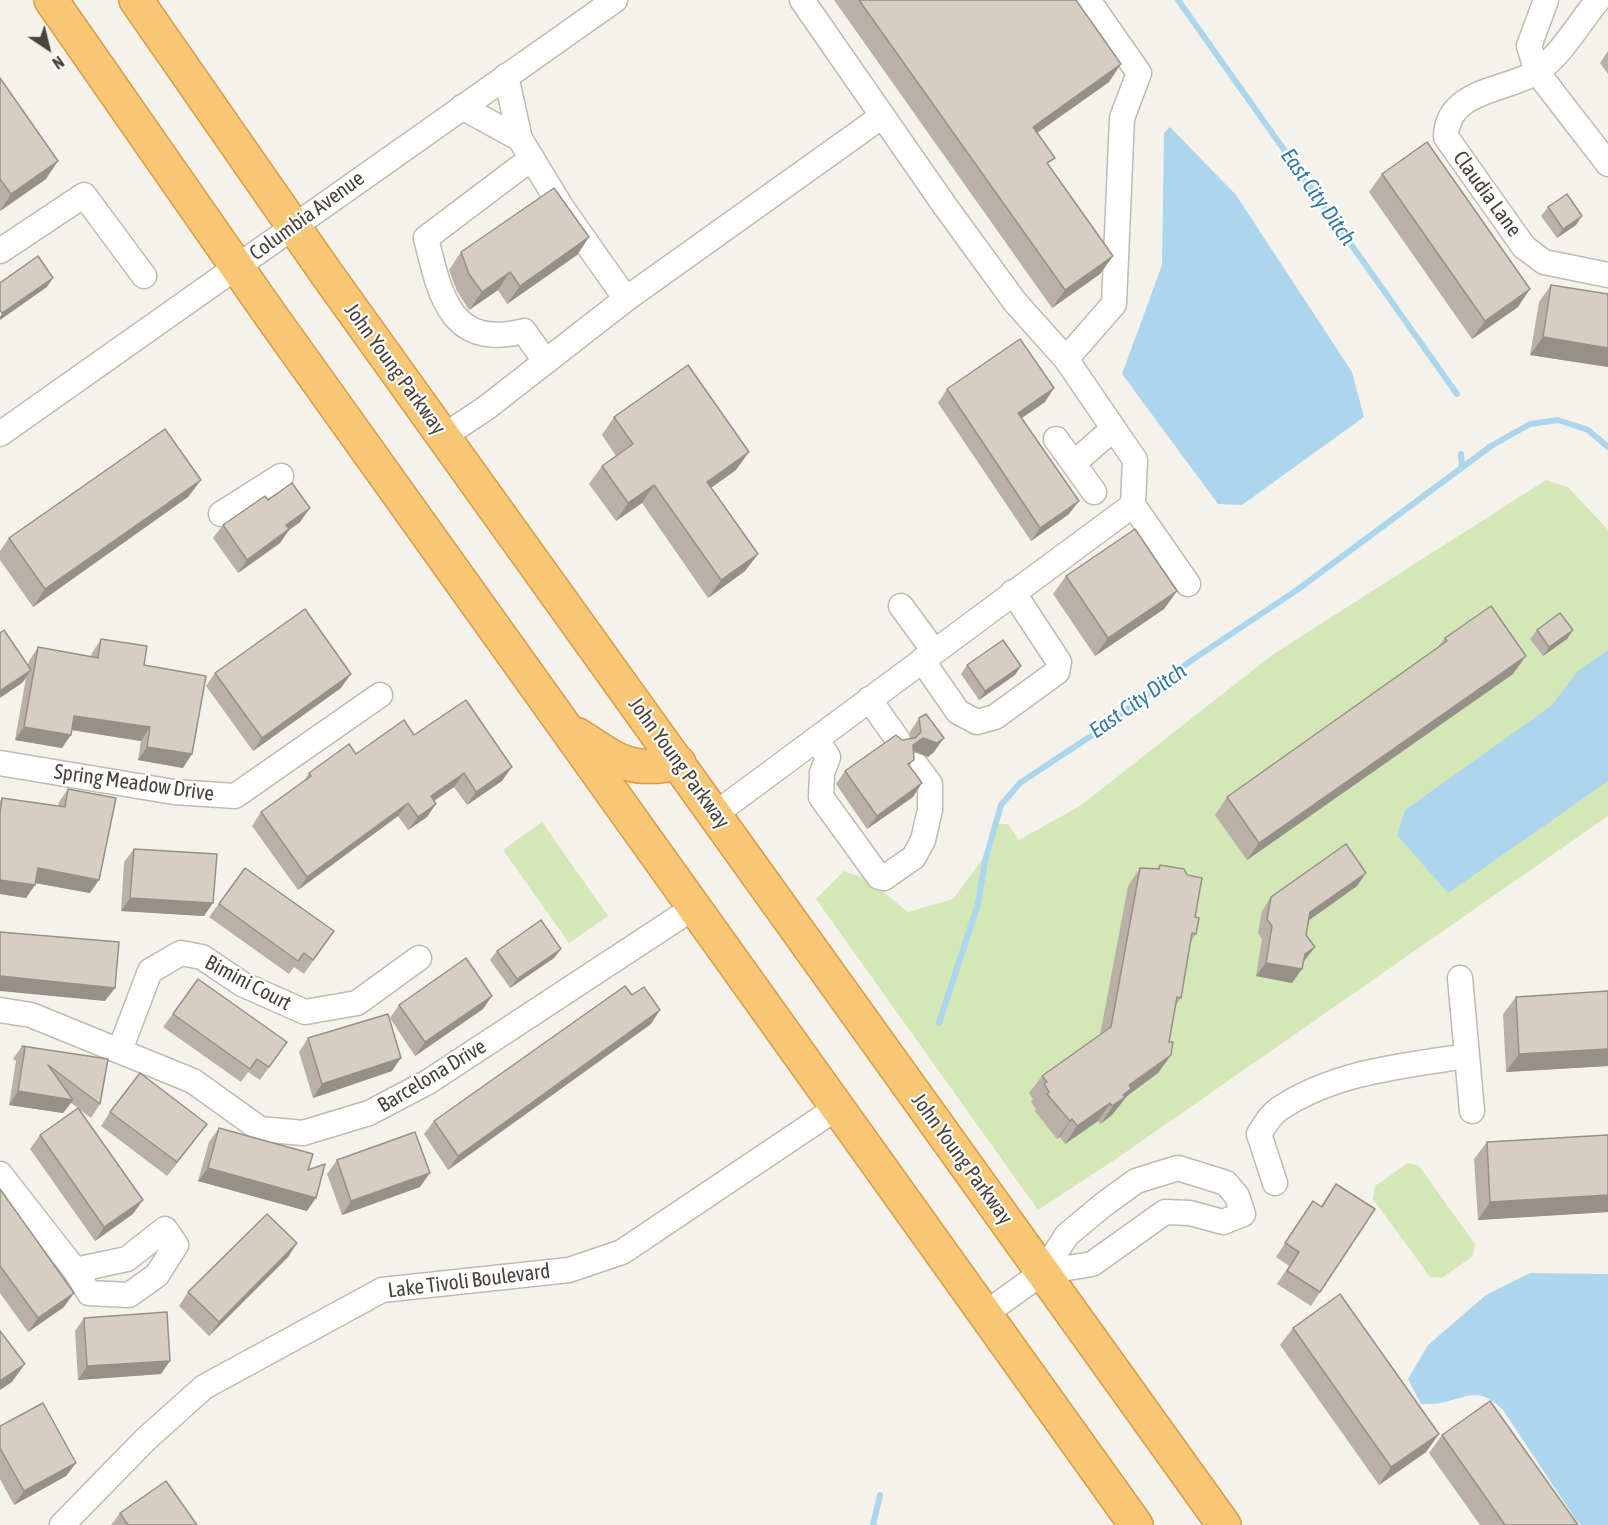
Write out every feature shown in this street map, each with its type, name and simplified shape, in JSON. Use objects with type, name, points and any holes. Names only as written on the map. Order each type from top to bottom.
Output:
[{"type":"highway","points":[[51,0],[562,724],[1136,1525]]},
{"type":"highway","points":[[119,0],[143,10]]},
{"type":"highway","name":"John Young Parkway","points":[[143,10],[292,226],[1224,1525]]},
{"type":"highway","points":[[562,724],[619,762],[651,769],[679,763]]},
{"type":"street","name":"Columbia Avenue","points":[[0,434],[615,0]]},
{"type":"street","points":[[801,0],[881,117],[915,160],[1015,302],[1066,359],[1135,460],[1133,505],[1188,584]]},
{"type":"street","points":[[1066,359],[1114,304],[1122,118],[1139,73],[1088,0]]},
{"type":"street","points":[[1537,72],[1557,52],[1598,0]]},
{"type":"street","points":[[1574,29],[1543,5],[1529,46],[1537,72],[1608,164]]},
{"type":"street","name":"Claudia Lane","points":[[1537,72],[1484,91],[1468,102],[1446,124],[1446,137],[1524,246],[1537,258],[1544,262],[1608,275]]},
{"type":"street","points":[[506,76],[526,149],[562,208],[626,299]]},
{"type":"street","points":[[462,107],[526,149]]},
{"type":"street","points":[[444,436],[486,408],[626,299],[881,117]]},
{"type":"street","points":[[526,149],[426,238],[439,291],[461,325],[484,336],[507,336],[524,332],[545,361]]},
{"type":"street","points":[[0,251],[84,195],[144,276]]},
{"type":"street","points":[[1074,463],[1113,429]]},
{"type":"street","points":[[1056,439],[1094,492]]},
{"type":"street","points":[[221,514],[281,476]]},
{"type":"street","points":[[715,814],[1012,592],[1133,505]]},
{"type":"street","points":[[901,606],[958,712],[977,722],[995,717],[1057,672],[1059,662],[1012,592]]},
{"type":"street","name":"Spring Meadow Drive","points":[[0,763],[174,792],[235,796],[380,694]]},
{"type":"street","points":[[869,699],[898,740]]},
{"type":"street","points":[[816,739],[828,757],[822,773],[820,797],[879,878],[884,878],[914,857],[923,840],[930,810],[930,784],[916,765]]},
{"type":"street","name":"Barcelona Drive","points":[[0,1010],[31,1015],[193,1082],[260,1129],[303,1133],[369,1113],[428,1082],[693,908]]},
{"type":"street","name":"Bimini Court","points":[[120,1050],[150,971],[181,953],[202,957],[242,984],[305,1012],[357,1003],[419,958]]},
{"type":"street","points":[[1460,978],[1473,1111]]},
{"type":"street","points":[[1275,1182],[1259,1134],[1277,1109],[1342,1078],[1466,1056]]},
{"type":"street","name":"Lake Tivoli Boulevard","points":[[62,1525],[145,1440],[204,1387],[382,1290],[569,1270],[622,1252],[838,1107]]},
{"type":"street","points":[[985,1314],[1043,1272],[1067,1235],[1103,1204],[1136,1181],[1178,1167],[1226,1182],[1237,1196],[1243,1214],[1223,1222],[1190,1213],[1165,1212],[1092,1264],[1043,1272]]},
{"type":"street","points":[[0,1174],[75,1269]]},
{"type":"green space","points":[[1546,480],[1569,488],[1608,530],[1608,816],[1116,1159],[1038,1210],[816,899],[844,871],[867,879],[908,912],[953,899],[985,856],[995,824],[1008,824],[1019,840],[1080,806],[1272,655]]},
{"type":"green space","points":[[542,822],[608,916],[569,943],[503,850]]},
{"type":"green space","points":[[1408,1163],[1419,1166],[1475,1244],[1473,1256],[1442,1278],[1430,1277],[1373,1199],[1375,1186]]},
{"type":"water","points":[[1170,127],[1236,195],[1352,372],[1364,417],[1242,505],[1218,504],[1122,374],[1162,265],[1164,133]]},
{"type":"water","points":[[1608,650],[1608,781],[1448,893],[1397,835],[1405,810],[1551,706],[1578,671]]},
{"type":"water","points":[[1530,1273],[1608,1274],[1608,1525],[1581,1525],[1576,1520],[1503,1410],[1495,1403],[1488,1398],[1476,1395],[1439,1403],[1421,1404],[1408,1379],[1428,1345],[1486,1295]]},
{"type":"building","points":[[859,0],[1076,0],[1121,64],[1033,127],[1055,158],[1047,163],[1113,256],[1065,290]]},
{"type":"building","points":[[0,78],[58,161],[11,194],[0,179]]},
{"type":"building","points":[[1427,142],[1530,289],[1485,321],[1382,174]]},
{"type":"building","points":[[554,188],[589,237],[520,286],[510,272],[482,292],[469,274],[461,252]]},
{"type":"building","points":[[1567,194],[1582,216],[1563,229],[1548,207]]},
{"type":"building","points":[[38,256],[53,278],[2,313],[0,283]]},
{"type":"building","points":[[1551,285],[1608,294],[1608,348],[1543,337]]},
{"type":"building","points":[[1020,339],[1054,388],[1018,413],[1079,501],[1040,528],[947,389]]},
{"type":"building","points":[[688,365],[749,452],[707,482],[758,554],[721,580],[654,485],[628,503],[602,466],[633,444],[614,417]]},
{"type":"building","points":[[165,429],[201,480],[45,589],[9,538]]},
{"type":"building","points":[[292,483],[310,508],[286,525],[289,529],[247,560],[223,525],[265,496],[268,500]]},
{"type":"building","points":[[1135,529],[1177,591],[1108,638],[1066,576]]},
{"type":"building","points":[[1491,606],[1526,656],[1259,843],[1227,797],[1447,641],[1445,638]]},
{"type":"building","points":[[305,609],[351,674],[262,738],[215,673]]},
{"type":"building","points":[[1560,613],[1573,630],[1549,647],[1537,630]]},
{"type":"building","points":[[4,630],[31,670],[0,691],[0,633]]},
{"type":"building","points":[[101,639],[147,646],[144,665],[206,676],[192,754],[147,747],[150,727],[74,716],[71,735],[24,727],[38,647],[98,658]]},
{"type":"building","points":[[1003,640],[1021,666],[985,691],[967,665]]},
{"type":"building","points":[[466,700],[512,767],[476,792],[464,773],[431,796],[436,804],[418,817],[408,803],[307,877],[261,812],[311,776],[309,773],[349,744],[356,754],[404,720],[414,735]]},
{"type":"building","points":[[926,714],[944,738],[937,743],[923,738],[913,745],[914,760],[908,764],[922,783],[877,816],[845,771],[896,735],[902,740],[915,738],[921,732],[919,718]]},
{"type":"building","points":[[68,789],[116,798],[99,880],[38,868],[35,885],[0,880],[2,798],[65,807]]},
{"type":"building","points":[[1346,844],[1366,873],[1310,912],[1306,935],[1315,947],[1305,954],[1302,969],[1266,963],[1272,926],[1267,919],[1271,897]]},
{"type":"building","points":[[134,849],[217,854],[213,903],[130,898]]},
{"type":"building","points":[[1160,865],[1184,869],[1187,875],[1202,878],[1195,917],[1199,918],[1196,934],[1192,933],[1181,998],[1177,997],[1169,1042],[1173,1042],[1171,1055],[1129,1085],[1131,1089],[1123,1095],[1125,1097],[1112,1106],[1110,1103],[1077,1126],[1047,1094],[1049,1092],[1044,1084],[1047,1082],[1042,1076],[1111,1027],[1140,868],[1159,869]]},
{"type":"building","points":[[245,868],[334,931],[313,960],[304,953],[298,961],[219,904]]},
{"type":"building","points":[[541,920],[561,949],[517,979],[497,951]]},
{"type":"building","points":[[0,932],[119,942],[115,988],[0,976]]},
{"type":"building","points":[[466,958],[492,996],[425,1042],[399,1005]]},
{"type":"building","points":[[198,979],[287,1042],[269,1067],[257,1059],[250,1069],[173,1014]]},
{"type":"building","points":[[625,986],[632,995],[644,987],[660,1010],[458,1156],[434,1121]]},
{"type":"building","points":[[1608,991],[1608,1049],[1519,1054],[1516,997]]},
{"type":"building","points":[[388,1014],[401,1058],[322,1084],[308,1038]]},
{"type":"building","points":[[22,1046],[108,1059],[100,1104],[48,1065],[73,1100],[18,1091],[25,1048]]},
{"type":"building","points":[[140,1073],[207,1124],[177,1162],[110,1112]]},
{"type":"building","points":[[78,1108],[143,1200],[104,1227],[40,1135]]},
{"type":"building","points":[[219,1128],[313,1154],[308,1170],[325,1164],[316,1198],[208,1168]]},
{"type":"building","points":[[415,1132],[430,1173],[351,1201],[337,1160]]},
{"type":"building","points":[[1608,1135],[1608,1195],[1490,1202],[1487,1142]]},
{"type":"building","points":[[1336,1184],[1375,1209],[1320,1292],[1287,1271],[1299,1252],[1285,1243],[1313,1201],[1322,1207]]},
{"type":"building","points":[[0,1189],[74,1293],[38,1318],[0,1266]]},
{"type":"building","points":[[267,1214],[297,1243],[219,1322],[188,1292]]},
{"type":"building","points":[[1340,1294],[1439,1434],[1391,1467],[1293,1328]]},
{"type":"building","points":[[167,1312],[170,1361],[87,1366],[84,1318]]},
{"type":"building","points":[[0,1331],[25,1364],[0,1381]]},
{"type":"building","points":[[1490,1401],[1578,1525],[1505,1525],[1442,1435]]},
{"type":"building","points":[[43,1403],[76,1463],[24,1491],[0,1448],[0,1426]]},
{"type":"building","points":[[166,1481],[197,1525],[128,1525],[120,1513]]},
{"type":"waterway","name":"East City Ditch","points":[[1178,0],[1457,394]]},
{"type":"waterway","name":"East City Ditch","points":[[939,1023],[978,904],[985,861],[1001,805],[1020,783],[1100,730],[1192,660],[1297,590],[1491,446],[1530,424],[1558,420],[1588,430],[1608,447]]},
{"type":"waterway","name":"East City Ditch","points":[[1461,454],[1462,467]]},
{"type":"waterway","name":"East City Ditch","points":[[873,1525],[880,1495]]}]
